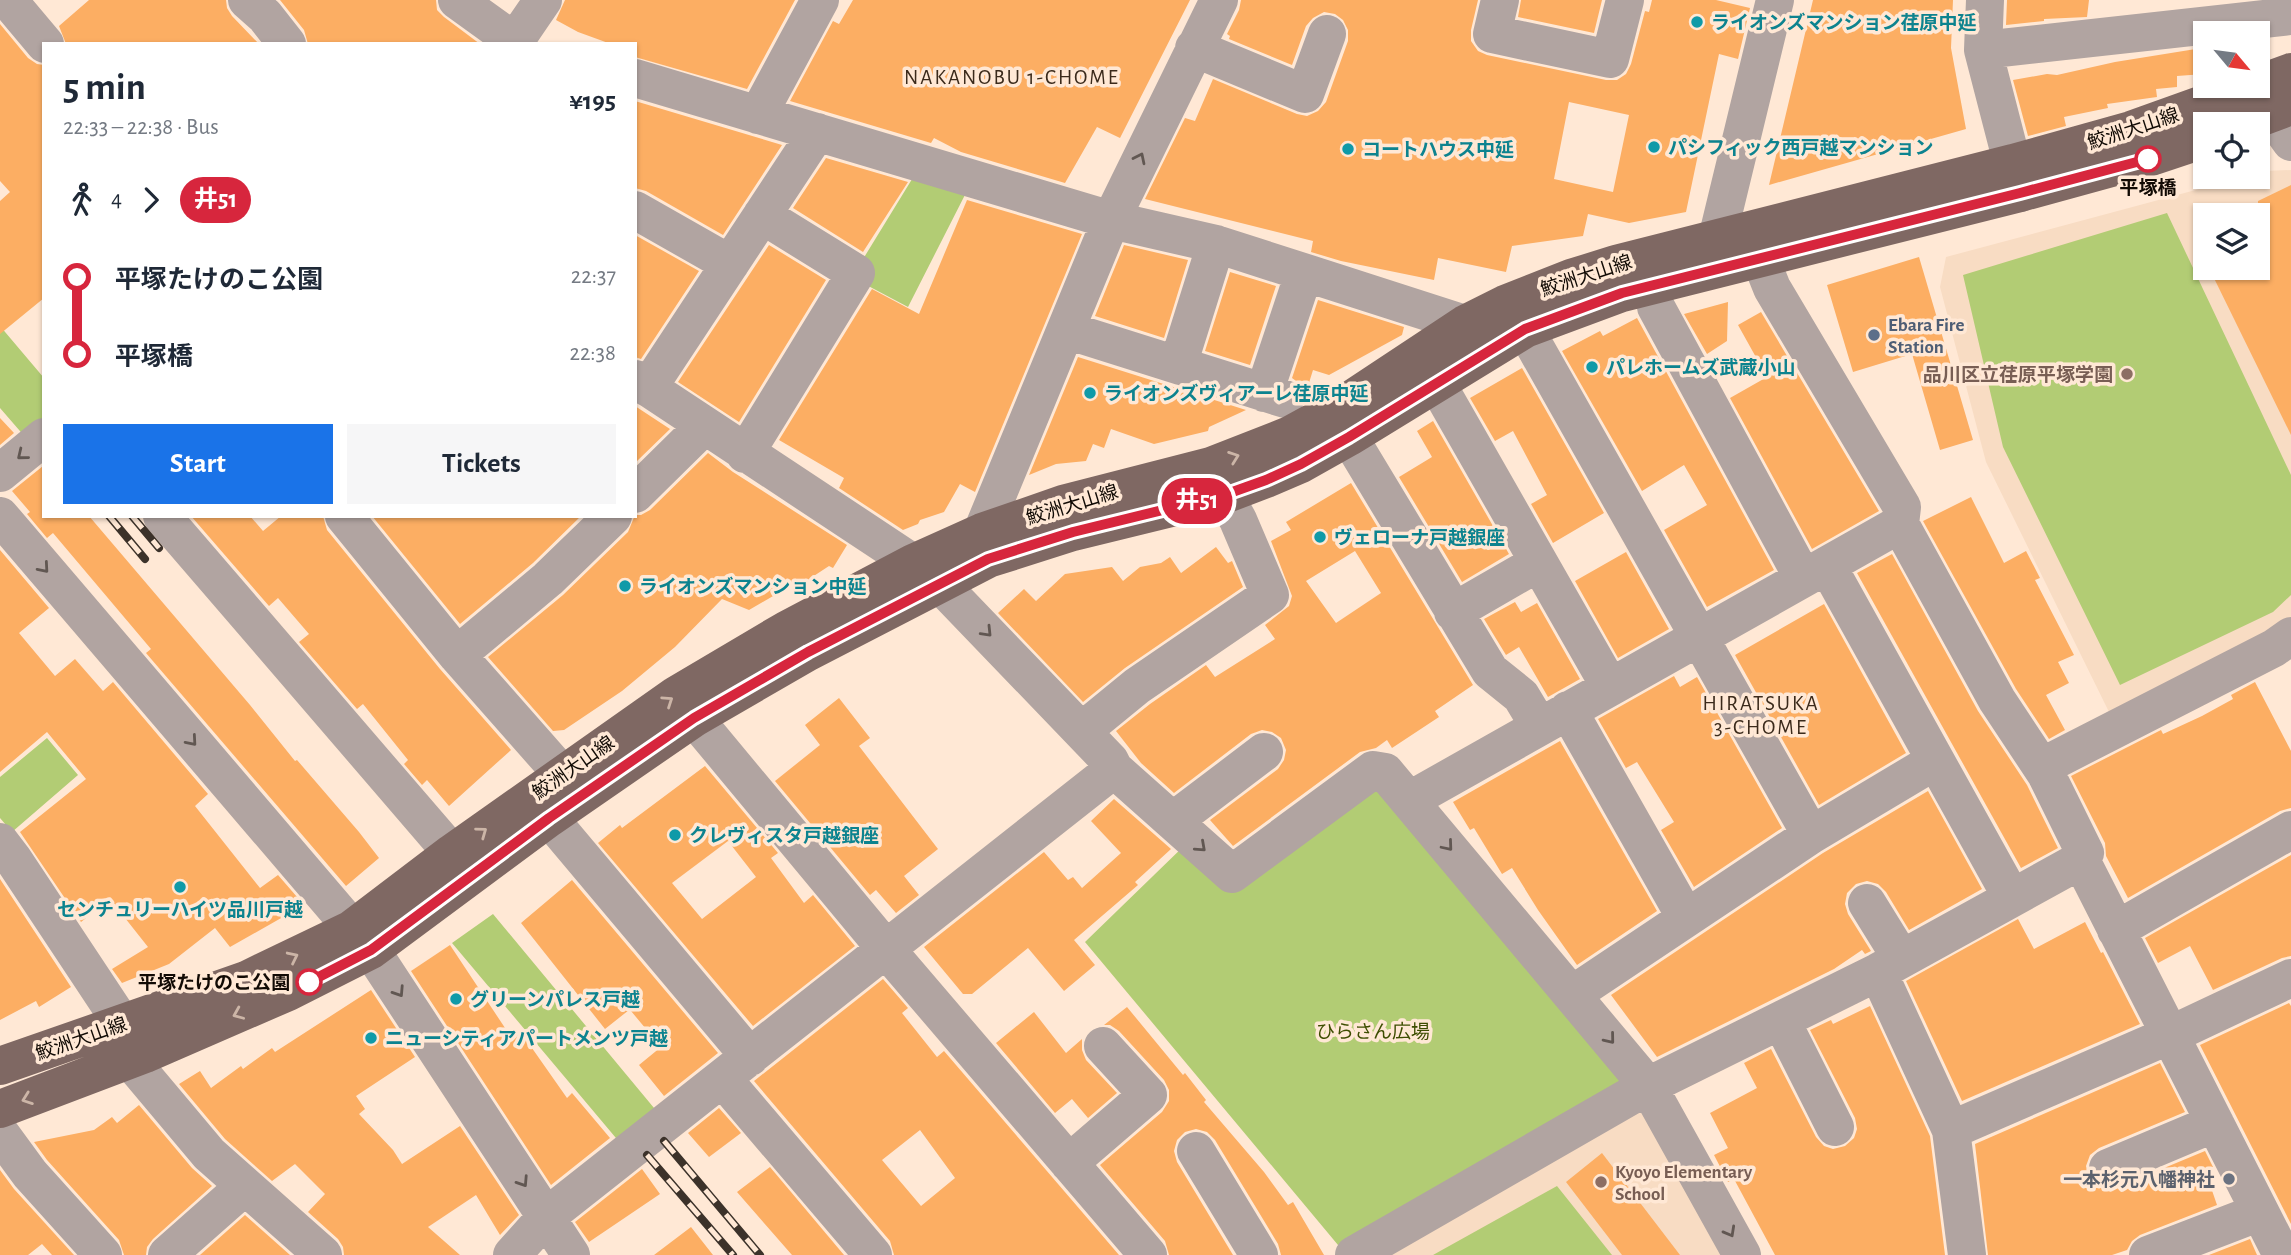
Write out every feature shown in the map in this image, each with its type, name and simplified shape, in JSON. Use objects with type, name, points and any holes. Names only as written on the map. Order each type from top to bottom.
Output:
[{"type":"main road","name":"鮫洲大山線","points":[[0,1066],[127,1042],[288,992],[362,939],[549,818],[694,718],[808,652],[982,532],[1063,504],[1211,466],[1290,435],[1332,412],[1465,324],[1505,304],[1616,264],[1717,254],[1760,258],[2017,178],[2131,130],[2268,109],[2291,72]]},
{"type":"main road","name":"鮫洲大山線","points":[[362,939],[452,853],[687,688],[786,630],[926,573],[988,559],[1028,545],[1224,495],[1301,464],[1513,337],[1717,254],[2017,178],[2148,159],[2193,143]]},
{"type":"main road","name":"鮫洲大山線","points":[[0,1109],[127,1042]]},
{"type":"street","points":[[8,0],[43,42]]},
{"type":"street","points":[[247,0],[265,16],[285,42]]},
{"type":"street","points":[[457,0],[514,42]]},
{"type":"street","points":[[516,42],[543,0]]},
{"type":"street","points":[[758,114],[820,0]]},
{"type":"street","points":[[982,532],[1111,220],[1219,0]]},
{"type":"street","points":[[1500,0],[1492,34],[1610,59],[1625,0]]},
{"type":"street","points":[[1717,254],[1775,0]]},
{"type":"street","points":[[1985,0],[1983,50],[2017,178]]},
{"type":"street","points":[[1983,50],[2291,16]]},
{"type":"street","points":[[1194,48],[1305,94],[1327,34]]},
{"type":"street","points":[[637,79],[1111,220],[1216,244],[1513,337],[1699,637],[1811,835]]},
{"type":"street","points":[[817,132],[730,264],[640,384],[926,573],[1082,731],[1114,769],[1232,874],[1373,770],[1385,772],[1648,1086],[1742,1255]]},
{"type":"street","points":[[637,211],[730,264]]},
{"type":"street","points":[[745,454],[856,273],[762,215]]},
{"type":"street","points":[[1178,365],[1216,244]]},
{"type":"street","points":[[1353,1255],[1648,1086],[1889,965],[2081,860],[2085,853],[2046,774],[1997,700],[1899,524],[1902,507],[1772,288],[1760,258]]},
{"type":"street","points":[[1066,330],[1275,396],[1304,273]]},
{"type":"street","points":[[1656,307],[1815,572],[1935,761],[2012,898]]},
{"type":"street","points":[[1437,384],[1610,687]]},
{"type":"street","points":[[637,492],[704,426]]},
{"type":"street","points":[[1349,437],[1490,671],[1553,718],[1686,918]]},
{"type":"street","points":[[0,473],[42,439]]},
{"type":"street","points":[[1082,731],[1137,686],[1270,594],[1238,520],[1224,495]]},
{"type":"street","points":[[0,516],[362,939],[571,1255]]},
{"type":"street","points":[[164,518],[452,853]]},
{"type":"street","points":[[346,518],[457,655],[562,774]]},
{"type":"street","points":[[457,655],[548,579],[610,518]]},
{"type":"street","points":[[1409,800],[1899,524]]},
{"type":"street","points":[[1453,612],[1538,563]]},
{"type":"street","points":[[2046,774],[2055,760],[2274,648],[2291,636]]},
{"type":"street","points":[[694,718],[1148,1255]]},
{"type":"street","points":[[1172,821],[1264,752]]},
{"type":"street","points":[[1573,994],[1811,835],[1935,761]]},
{"type":"street","points":[[512,1255],[546,1217],[1114,769]]},
{"type":"street","points":[[549,818],[873,1255]]},
{"type":"street","points":[[2116,930],[2291,830]]},
{"type":"street","points":[[0,842],[127,1042],[209,1154],[323,1255]]},
{"type":"street","points":[[2081,860],[2282,1255]]},
{"type":"street","points":[[1867,903],[1951,1130],[1967,1255]]},
{"type":"street","points":[[1951,1130],[2170,1035],[2291,978]]},
{"type":"street","points":[[1781,1020],[1835,1127]]},
{"type":"street","points":[[1069,1163],[1148,1095],[1103,1046]]},
{"type":"street","points":[[2109,1168],[2215,1123]]},
{"type":"street","points":[[0,1133],[30,1174],[103,1255]]},
{"type":"street","points":[[1196,1151],[1259,1255]]},
{"type":"street","points":[[171,1254],[245,1186]]},
{"type":"street","points":[[2148,1255],[2260,1212]]},
{"type":"shaded area","name":"品川区立荏原平塚学園","points":[[2291,170],[2291,623],[2109,712],[1986,462],[1940,287],[1946,257],[2199,189],[2270,189],[2270,171]]},
{"type":"shaded area","name":"Kyoyo Elementary School","points":[[1638,1108],[1650,1108],[1733,1255],[1382,1255]]},
{"type":"green space","points":[[917,171],[970,185],[908,307],[857,280],[860,264]]},
{"type":"green space","name":"品川区立荏原平塚学園","points":[[2167,213],[2193,268],[2193,280],[2199,280],[2291,475],[2291,595],[2273,612],[2120,685],[2003,447],[1963,275]]},
{"type":"green space","points":[[0,326],[42,376],[42,425],[26,438],[0,408]]},
{"type":"green space","points":[[47,738],[78,775],[12,832],[0,818],[0,777]]},
{"type":"green space","name":"ひらさん広場","points":[[1365,788],[1385,791],[1629,1081],[1343,1251],[1085,942],[1187,843],[1234,887]]},
{"type":"green space","points":[[493,914],[659,1114],[621,1144],[452,943]]},
{"type":"green space","points":[[1557,1186],[1612,1255],[1433,1255]]},
{"type":"building","points":[[89,0],[226,0],[232,16],[257,42],[65,42],[59,26]]},
{"type":"building","points":[[280,0],[436,0],[437,10],[477,42],[307,42],[304,30]]},
{"type":"building","points":[[565,0],[795,0],[747,89],[637,58],[637,42],[606,42],[556,20]]},
{"type":"building","points":[[853,0],[1190,0],[1120,138],[1097,127],[1065,183],[961,152],[934,138],[931,143],[790,101],[833,21],[839,24]]},
{"type":"building","points":[[1241,0],[1478,0],[1471,41],[1478,51],[1606,80],[1617,80],[1626,74],[1631,64],[1645,11],[1649,12],[1652,0],[1716,0],[1750,8],[1738,59],[1719,54],[1686,212],[1629,223],[1588,214],[1583,236],[1512,246],[1506,272],[1438,258],[1434,280],[1341,261],[1311,252],[1313,241],[1145,199],[1185,118],[1195,121],[1213,79],[1297,114],[1307,116],[1318,111],[1326,102],[1348,41],[1348,30],[1343,20],[1335,14],[1324,12],[1313,18],[1306,26],[1292,65],[1229,39],[1227,34]],"holes":[[[1569,102],[1629,115],[1613,192],[1554,179]]]},
{"type":"building","points":[[1521,0],[1602,0],[1594,33],[1518,17]]},
{"type":"building","points":[[1813,0],[1953,0],[1951,48],[1966,129],[1769,185]]},
{"type":"building","points":[[2007,0],[2089,0],[2087,17],[2044,19],[2006,25]]},
{"type":"building","points":[[0,24],[28,58],[42,65],[42,300],[0,334],[0,201],[10,192],[0,181]]},
{"type":"building","points":[[2193,49],[2193,75],[2177,76],[2177,87],[2156,89],[2157,97],[2107,104],[2108,108],[2064,117],[2066,126],[2028,136],[2013,80],[2047,74],[2057,75]]},
{"type":"building","points":[[637,102],[782,145],[723,235],[646,191],[637,189]]},
{"type":"building","points":[[826,158],[908,182],[863,252],[793,208]]},
{"type":"building","points":[[2291,185],[2291,435],[2215,280],[2270,280],[2270,203],[2258,201]]},
{"type":"building","points":[[967,200],[1082,234],[975,492],[960,484],[944,512],[920,520],[918,524],[903,530],[839,488],[844,478],[779,440],[872,289],[919,314]]},
{"type":"building","points":[[637,236],[699,271],[641,359],[637,358]]},
{"type":"building","points":[[769,245],[826,280],[739,422],[678,382]]},
{"type":"building","points":[[1124,245],[1188,260],[1164,338],[1095,316]]},
{"type":"building","points":[[1919,257],[1973,440],[1940,450],[1912,354],[1853,372],[1827,285]]},
{"type":"building","points":[[1230,272],[1276,286],[1250,365],[1205,351]]},
{"type":"building","points":[[1318,300],[1404,327],[1402,335],[1329,375],[1313,370],[1308,386],[1299,383],[1292,378]]},
{"type":"building","points":[[1728,302],[1727,341],[1707,354],[1684,314]]},
{"type":"building","points":[[1761,312],[1879,511],[1812,549],[1730,398],[1767,377],[1738,325]]},
{"type":"building","points":[[1637,318],[1774,570],[1707,607],[1664,530],[1707,505],[1684,465],[1642,491],[1562,351],[1600,331],[1603,336]]},
{"type":"building","points":[[1078,357],[1246,410],[1209,427],[1208,431],[1154,444],[1111,429],[1104,448],[1093,444],[1086,461],[1056,464],[1029,475]]},
{"type":"building","points":[[1522,368],[1604,513],[1553,543],[1531,504],[1547,495],[1513,431],[1495,441],[1470,398]]},
{"type":"building","points":[[637,407],[670,429],[637,461]]},
{"type":"building","points":[[0,418],[14,433],[0,445]]},
{"type":"building","points":[[1433,421],[1509,554],[1462,582],[1399,477],[1432,457],[1417,431]]},
{"type":"building","points":[[708,453],[847,545],[833,568],[829,566],[797,587],[786,581],[780,592],[749,610],[722,599],[675,647],[622,691],[564,730],[553,731],[488,657],[563,595],[628,532],[637,515],[650,510]]},
{"type":"building","points":[[42,467],[42,518],[91,518],[379,858],[346,886],[146,653],[151,649],[53,533],[47,538],[12,491]]},
{"type":"building","points":[[1351,483],[1473,685],[1435,711],[1439,717],[1392,748],[1387,740],[1376,748],[1360,752],[1233,846],[1210,820],[1278,769],[1286,750],[1281,738],[1262,730],[1251,734],[1174,793],[1141,763],[1116,731],[1206,665],[1215,677],[1275,639],[1265,625],[1289,606],[1292,596],[1271,541],[1291,530],[1286,522]],"holes":[[[1355,551],[1381,593],[1336,623],[1306,581]]]},
{"type":"building","points":[[1971,497],[2004,563],[2026,551],[2040,578],[2035,580],[2074,655],[2058,662],[2069,683],[2046,695],[2065,730],[2049,739],[2016,689],[1923,521]]},
{"type":"building","points":[[193,518],[252,518],[263,531],[279,518],[324,518],[327,530],[440,669],[511,750],[449,806],[427,780],[422,785],[404,764],[408,760],[363,704],[357,709],[299,642],[309,634],[278,598],[269,606]]},
{"type":"building","points":[[374,518],[579,518],[533,563],[460,624]]},
{"type":"building","points":[[1216,547],[1228,563],[1232,561],[1243,587],[1125,668],[1083,702],[998,613],[1024,589],[1036,601],[1065,574],[1112,567],[1123,581],[1140,567],[1161,563],[1170,557],[1181,573]]},
{"type":"building","points":[[0,550],[49,608],[19,633],[55,676],[75,659],[103,691],[113,682],[208,794],[195,806],[260,888],[278,875],[304,905],[230,947],[215,928],[169,964],[122,983],[112,969],[148,947],[110,899],[81,922],[20,832],[86,779],[47,732],[0,772]]},
{"type":"building","points":[[1626,552],[1669,629],[1618,658],[1575,581]]},
{"type":"building","points":[[1892,554],[1978,711],[2027,785],[2058,848],[2021,868],[1857,573]]},
{"type":"building","points":[[1515,602],[1521,612],[1537,603],[1580,679],[1548,697],[1519,647],[1506,655],[1484,619]]},
{"type":"building","points":[[1824,604],[1906,753],[1819,805],[1735,655]]},
{"type":"building","points":[[1674,676],[1680,687],[1697,677],[1782,828],[1694,887],[1661,830],[1674,822],[1637,762],[1626,768],[1598,719]]},
{"type":"building","points":[[2255,682],[2291,751],[2291,808],[2280,811],[2128,898],[2106,856],[2105,843],[2071,776],[2161,730],[2163,734],[2202,716],[2233,699],[2231,695]]},
{"type":"building","points":[[839,698],[870,738],[859,746],[938,849],[904,876],[919,895],[896,913],[876,890],[870,895],[775,781],[820,745],[805,725]]},
{"type":"building","points":[[1560,741],[1657,911],[1577,965],[1512,868],[1502,874],[1474,828],[1470,830],[1453,802]]},
{"type":"building","points":[[705,766],[778,853],[771,858],[804,903],[813,895],[855,946],[753,1026],[598,843],[620,825],[622,828]],"holes":[[[728,841],[756,877],[702,919],[672,883]]]},
{"type":"building","points":[[1928,791],[1982,889],[1909,930],[1886,892],[1878,884],[1867,881],[1856,884],[1847,893],[1845,904],[1848,914],[1871,951],[1865,954],[1862,950],[1834,969],[1657,1057],[1611,995],[1823,853]]},
{"type":"building","points":[[1114,799],[1171,849],[1135,882],[1138,885],[1074,940],[1095,965],[1064,991],[1028,948],[972,994],[963,994],[924,947],[1044,852],[1068,880],[1073,877],[1082,888],[1121,853],[1091,821]]},
{"type":"building","points":[[2291,855],[2291,956],[2213,990],[2190,946],[2158,963],[2145,938]]},
{"type":"building","points":[[0,879],[71,987],[39,1007],[36,1001],[0,1020]]},
{"type":"building","points":[[572,880],[718,1053],[664,1096],[639,1065],[661,1047],[629,1010],[605,1029],[521,923]]},
{"type":"building","points":[[2018,919],[2034,949],[2085,922],[2140,1024],[1962,1101],[1906,981]]},
{"type":"building","points":[[450,945],[511,1037],[520,1031],[567,1098],[572,1093],[610,1138],[551,1185],[411,971]]},
{"type":"building","points":[[883,979],[908,1008],[902,1013],[937,1057],[944,1051],[1119,1255],[894,1255],[890,1241],[754,1081]],"holes":[[[920,1130],[955,1178],[921,1206],[882,1160]]]},
{"type":"building","points":[[371,990],[415,1057],[356,1096],[365,1109],[359,1114],[393,1150],[402,1164],[460,1126],[519,1215],[500,1235],[476,1195],[428,1227],[460,1255],[344,1255],[338,1239],[308,1212],[325,1194],[295,1164],[272,1181],[225,1139],[179,1084],[200,1071],[211,1088],[241,1066],[243,1069],[272,1048],[275,1052]]},
{"type":"building","points":[[2289,1003],[2291,1006],[2291,1224],[2200,1045]]},
{"type":"building","points":[[1870,1006],[1930,1136],[1945,1255],[1775,1255],[1734,1179],[1728,1182],[1714,1155],[1728,1148],[1710,1113],[1757,1088],[1744,1063],[1771,1049],[1816,1137],[1824,1146],[1833,1149],[1845,1146],[1854,1138],[1857,1129],[1855,1118],[1810,1030],[1831,1020],[1833,1024]]},
{"type":"building","points":[[1127,1007],[1183,1075],[1185,1073],[1206,1100],[1204,1102],[1264,1172],[1288,1205],[1293,1202],[1324,1255],[1281,1255],[1278,1244],[1215,1140],[1207,1132],[1196,1129],[1185,1132],[1177,1140],[1174,1151],[1177,1162],[1233,1255],[1169,1255],[1165,1241],[1100,1165],[1162,1112],[1169,1101],[1169,1090],[1164,1080],[1119,1031],[1110,1025],[1104,1025]]},
{"type":"building","points":[[1034,1012],[1066,1053],[1082,1039],[1086,1060],[1117,1093],[1088,1118],[1072,1099],[1055,1113],[996,1043]]},
{"type":"building","points":[[2160,1063],[2185,1112],[2099,1148],[2090,1155],[2086,1166],[2088,1176],[2095,1186],[2106,1190],[2116,1188],[2205,1151],[2213,1167],[2205,1170],[2217,1205],[2140,1235],[2132,1241],[2127,1250],[2112,1255],[1988,1255],[1975,1144]]},
{"type":"building","points":[[139,1105],[192,1168],[212,1186],[153,1239],[147,1247],[146,1255],[124,1255],[119,1240],[34,1142],[94,1130],[112,1117],[117,1123]]},
{"type":"building","points":[[719,1108],[741,1133],[709,1157],[688,1133]]},
{"type":"building","points":[[1602,1153],[1680,1255],[1622,1255],[1566,1182]]},
{"type":"building","points":[[770,1167],[844,1255],[792,1255],[737,1192]]},
{"type":"building","points":[[642,1169],[660,1194],[589,1242],[575,1222]]},
{"type":"building","points":[[0,1170],[74,1255],[52,1255],[42,1244],[28,1255],[0,1255]]},
{"type":"building","points":[[245,1215],[290,1255],[200,1255]]},
{"type":"building","points":[[691,1227],[713,1255],[654,1255]]},
{"type":"building","points":[[2250,1239],[2257,1255],[2209,1255]]},
{"type":"railway","points":[[111,518],[145,559]]},
{"type":"railway","points":[[134,518],[159,548]]},
{"type":"railway","points":[[664,1141],[760,1255]]},
{"type":"railway","points":[[647,1155],[733,1255]]},
{"type":"bus line","name":"井51","points":[[309,982],[371,950],[549,818],[694,718],[808,652],[988,559],[1073,532],[1224,495],[1266,480],[1349,437],[1525,329],[1622,293],[2148,159]]},
{"type":"place","name":"ライオンズマンション荏原中延","points":[[1697,22]]},
{"type":"place","name":"パシフィック西戸越マンション","points":[[1654,147]]},
{"type":"place","name":"コートハウス中延","points":[[1348,149]]},
{"type":"place","name":"平塚橋","points":[[2148,159]]},
{"type":"place","name":"Ebara Fire Station","points":[[1874,335]]},
{"type":"place","name":"パレホームズ武蔵小山","points":[[1592,367]]},
{"type":"place","name":"品川区立荏原平塚学園","points":[[2127,374]]},
{"type":"place","name":"ライオンズヴィアーレ荏原中延","points":[[1090,393]]},
{"type":"place","name":"ヴェローナ戸越銀座","points":[[1320,537]]},
{"type":"place","name":"ライオンズマンション中延","points":[[625,586]]},
{"type":"place","name":"クレヴィスタ戸越銀座","points":[[675,835]]},
{"type":"place","name":"センチュリーハイツ品川戸越","points":[[180,887]]},
{"type":"place","name":"平塚たけのこ公園","points":[[309,982]]},
{"type":"place","name":"グリーンパレス戸越","points":[[456,999]]},
{"type":"place","name":"ニューシティアパートメンツ戸越","points":[[371,1038]]},
{"type":"place","name":"一本杉元八幡神社","points":[[2229,1179]]},
{"type":"place","name":"Kyoyo Elementary School","points":[[1601,1182]]},
{"type":"district","name":"NAKANOBU 1-CHOME","points":[[1012,77]]},
{"type":"district","name":"HIRATSUKA 3-CHOME","points":[[1761,715]]}]
